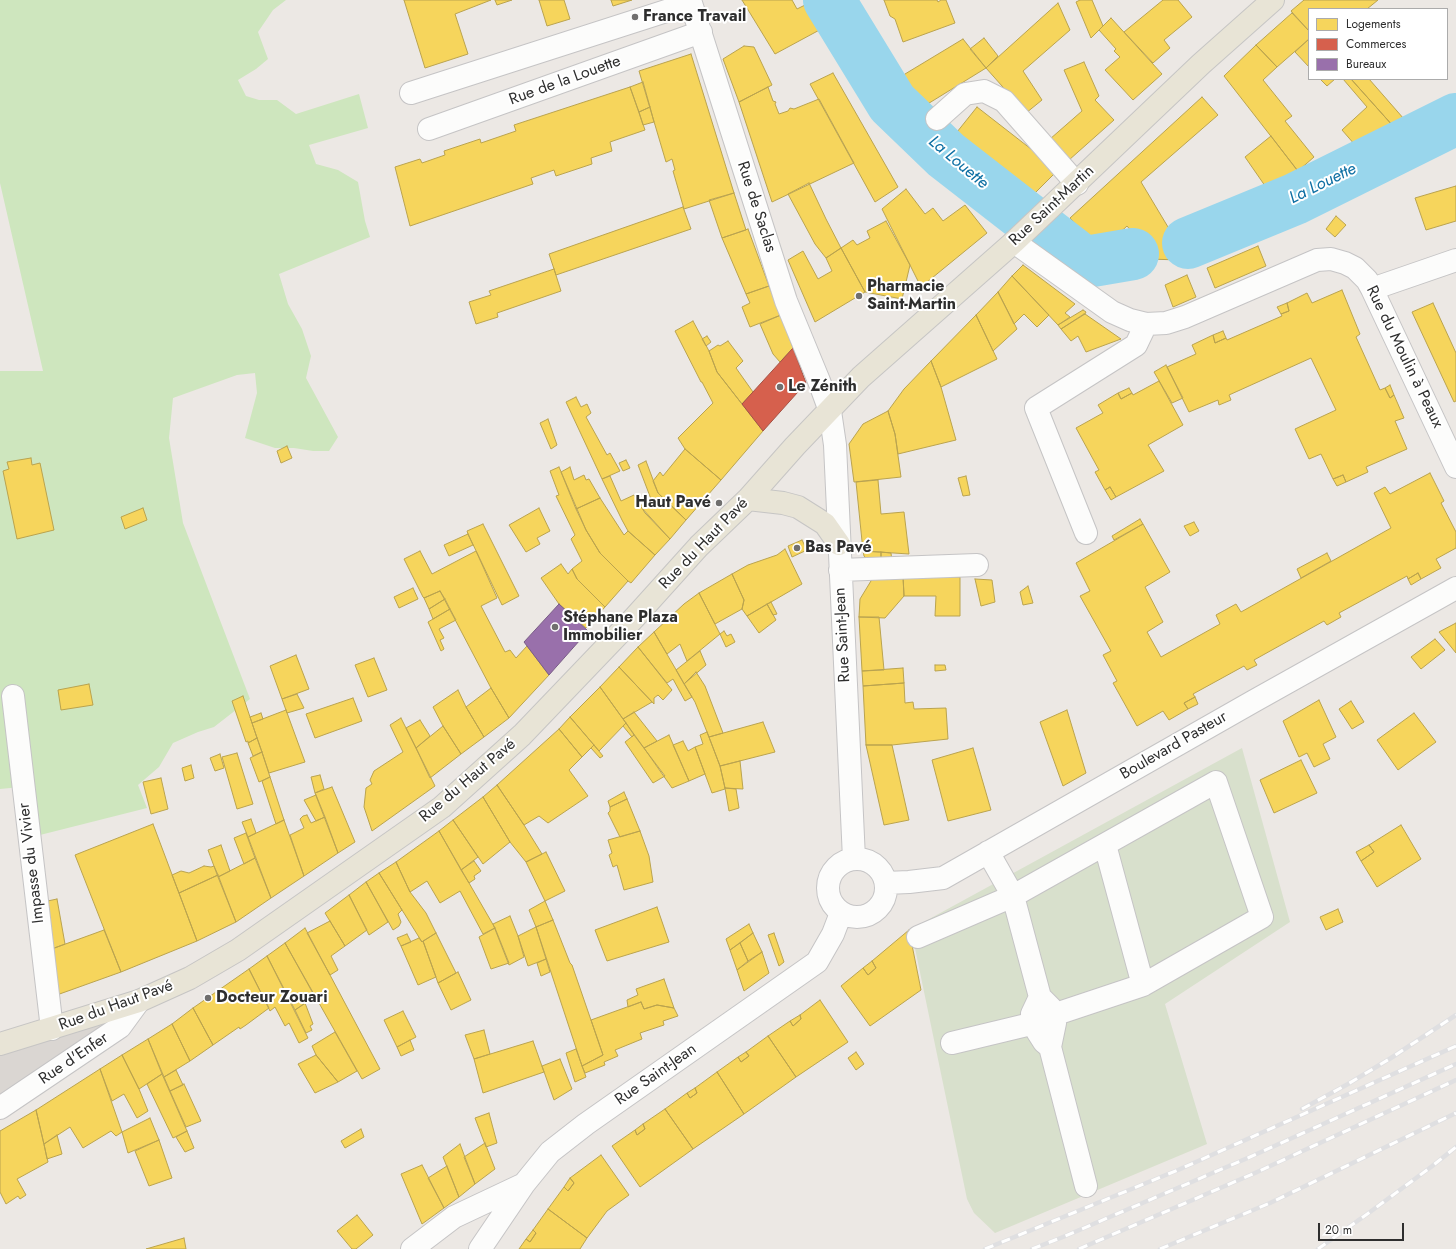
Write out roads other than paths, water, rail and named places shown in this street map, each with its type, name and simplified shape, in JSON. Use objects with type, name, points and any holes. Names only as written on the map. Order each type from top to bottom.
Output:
[{"type":"main road","name":"Rue Saint-Martin","points":[[830,411],[861,377],[1050,209],[1201,64],[1273,0]]},
{"type":"main road","name":"Rue du Haut Pavé","points":[[0,1044],[140,1001],[190,978],[238,950],[442,807],[522,735],[630,622],[699,546],[748,499],[795,446],[830,411]]},
{"type":"main road","points":[[748,499],[798,507],[825,524],[839,544]]},
{"type":"street","points":[[411,93],[690,2]]},
{"type":"street","name":"Rue de Saclas","points":[[690,2],[701,32],[786,301],[830,411]]},
{"type":"street","name":"Rue de la Louette","points":[[429,129],[701,32]]},
{"type":"street","points":[[937,119],[965,94],[984,91],[1004,101],[1077,184]]},
{"type":"street","name":"Rue du Moulin à Peaux","points":[[1016,240],[1112,312],[1130,320],[1146,324],[1166,323],[1185,317],[1317,260],[1331,259],[1345,263],[1359,272],[1367,280],[1372,289],[1456,467]]},
{"type":"street","points":[[1372,289],[1456,260]]},
{"type":"street","points":[[1086,533],[1036,408],[1136,345],[1146,324]]},
{"type":"street","name":"Rue Saint-Jean","points":[[830,411],[835,444],[854,859]]},
{"type":"street","points":[[840,570],[977,565]]},
{"type":"street","name":"Boulevard Pasteur","points":[[886,883],[943,878],[1456,588]]},
{"type":"street","name":"Impasse du Vivier","points":[[13,696],[52,1029]]},
{"type":"street","points":[[918,937],[1013,896],[1216,782],[1262,917],[1143,985],[1044,1019],[952,1042]]},
{"type":"street","points":[[1105,845],[1143,985]]},
{"type":"street","points":[[988,852],[1013,896],[1040,997],[1051,1008],[1044,1019]]},
{"type":"street","points":[[854,859],[862,859],[873,864],[881,872],[886,883],[886,895],[880,906],[871,914],[859,918],[847,916],[841,913],[830,903],[827,892],[828,882],[832,871],[840,864],[854,859]]},
{"type":"street","name":"Rue Saint-Jean","points":[[480,1249],[524,1184],[550,1152],[586,1124],[817,962],[833,934],[841,913]]},
{"type":"street","name":"Rue d'Enfer","points":[[0,1108],[120,1027],[140,1001]]},
{"type":"street","points":[[1044,1019],[1055,1023],[1050,1047],[1086,1186]]},
{"type":"street","points":[[412,1249],[454,1217],[524,1184]]},
{"type":"waterway","name":"La Louette","points":[[829,0],[892,103],[946,155],[1081,260],[1092,261],[1133,254]]},
{"type":"waterway","name":"La Louette","points":[[1188,243],[1295,199],[1456,119]]},
{"type":"railway","points":[[1302,1109],[1391,1058],[1456,1015]]},
{"type":"railway","points":[[985,1249],[1178,1170],[1456,1046]]},
{"type":"railway","points":[[1032,1249],[1250,1157],[1456,1064]]},
{"type":"railway","points":[[1079,1249],[1255,1173],[1456,1080]]},
{"type":"railway","points":[[1160,1249],[1270,1203],[1456,1113]]},
{"type":"railway","points":[[1318,1249],[1431,1167],[1456,1147]]},
{"type":"place","name":"France Travail","points":[[635,17]]},
{"type":"place","name":"Pharmacie Saint-Martin","points":[[859,296]]},
{"type":"place","name":"Le Zénith","points":[[780,387]]},
{"type":"place","name":"Haut Pavé","points":[[719,503]]},
{"type":"place","name":"Bas Pavé","points":[[797,548]]},
{"type":"place","name":"Stéphane Plaza Immobilier","points":[[555,627]]},
{"type":"place","name":"Docteur Zouari","points":[[208,998]]}]
